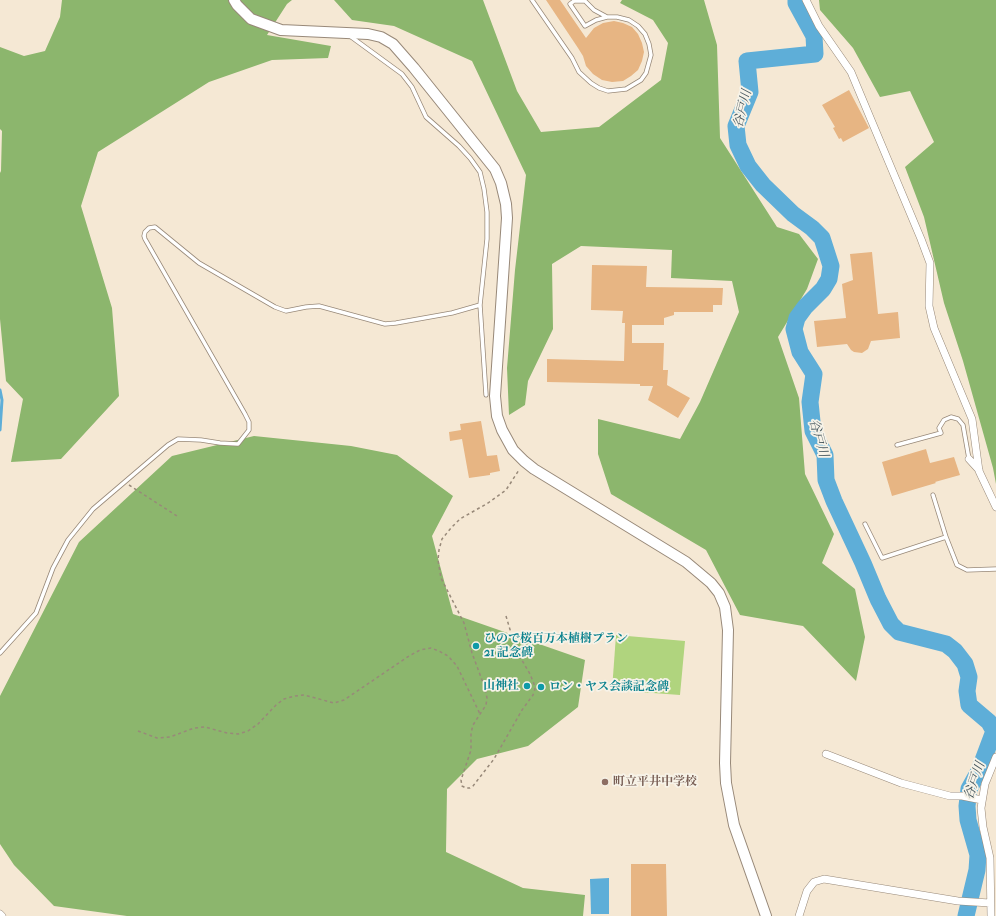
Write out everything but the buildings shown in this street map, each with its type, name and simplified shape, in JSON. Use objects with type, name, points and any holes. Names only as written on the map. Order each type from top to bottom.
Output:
[{"type":"street","points":[[234,0],[251,19],[281,30],[368,34],[380,37],[393,44],[486,156],[495,169],[501,183],[506,204],[507,218],[495,396],[502,430],[513,450],[524,461],[550,479],[686,562],[711,583],[719,594],[725,607],[728,630],[726,783],[734,825],[766,916]]},
{"type":"street","points":[[806,0],[819,26],[851,72],[930,263],[929,306],[934,328],[972,419],[979,471]]},
{"type":"street","points":[[969,459],[979,471],[996,507]]},
{"type":"street","points":[[826,754],[901,783],[950,796],[962,796],[982,800]]},
{"type":"street","points":[[990,916],[990,858],[983,827],[982,800],[985,784],[996,757]]},
{"type":"street","points":[[799,916],[807,891],[814,882],[824,879],[958,901],[990,903]]},
{"type":"lane","points":[[532,0],[580,72],[591,83],[608,91],[626,89],[640,80],[646,73],[651,55],[645,34],[638,26],[629,20],[617,17],[607,17],[596,20],[586,26],[570,4],[574,1],[585,1],[594,10],[607,17]]},
{"type":"lane","points":[[346,33],[402,74],[412,87],[426,116],[463,150],[480,172],[487,212],[487,239],[480,305],[486,395]]},
{"type":"lane","points":[[0,653],[36,613],[53,568],[68,540],[93,509],[168,445],[178,439],[238,444],[249,430],[249,422],[245,414],[145,239],[145,232],[149,228],[156,226],[199,264],[286,311],[306,306],[319,306],[385,324],[452,313],[480,305]]},
{"type":"lane","points":[[897,445],[941,433],[939,428],[944,420],[951,417],[958,419],[963,425],[969,459]]},
{"type":"lane","points":[[933,495],[946,537],[957,565],[966,570],[996,569]]},
{"type":"lane","points":[[865,524],[882,558],[946,537]]},
{"type":"path","points":[[506,616],[516,650],[530,674],[535,689],[533,695],[522,710],[494,759],[479,780],[470,788],[466,788],[462,786],[461,780],[471,750],[471,733],[486,705],[487,698],[464,623],[442,578],[439,567],[439,550],[442,539],[460,518],[488,503],[506,490],[524,461]]},
{"type":"path","points":[[124,482],[177,516]]},
{"type":"path","points":[[138,731],[157,738],[170,737],[194,728],[205,727],[238,734],[248,731],[258,724],[276,704],[284,699],[295,696],[304,696],[334,703],[344,700],[409,656],[420,650],[431,648],[448,656],[457,666],[480,714]]},
{"type":"green space","points":[[62,0],[292,0],[287,4],[267,35],[331,46],[328,58],[272,60],[209,82],[98,152],[81,206],[112,308],[119,396],[61,459],[11,462],[23,399],[6,381],[0,319],[0,173],[2,131],[0,129],[0,47],[24,56],[45,51],[60,17]]},
{"type":"green space","points":[[334,0],[483,0],[517,91],[541,132],[599,127],[661,80],[668,43],[653,20],[620,3],[622,0],[704,0],[717,45],[720,138],[777,227],[799,234],[818,259],[807,289],[778,337],[799,398],[805,474],[834,534],[822,563],[855,589],[865,637],[856,681],[803,626],[740,615],[706,550],[611,494],[598,454],[598,419],[680,439],[700,402],[739,312],[732,281],[671,278],[672,250],[581,246],[552,264],[553,329],[528,381],[525,405],[509,415],[507,368],[515,270],[526,175],[472,61],[394,26],[352,20]]},
{"type":"green space","points":[[819,0],[996,0],[996,484],[993,468],[963,361],[944,303],[924,217],[905,167],[934,142],[910,91],[880,97],[853,48],[820,10]]},
{"type":"green space","points":[[254,436],[351,446],[397,455],[453,496],[432,536],[453,614],[585,660],[578,707],[528,746],[477,759],[447,789],[446,852],[523,888],[585,895],[583,916],[127,916],[54,906],[14,865],[0,844],[0,696],[79,542],[172,456]]},
{"type":"green space","points":[[616,635],[685,641],[680,695],[612,690]]},
{"type":"water","points":[[609,878],[609,914],[591,914],[590,879]]},
{"type":"waterway","name":"谷戸川","points":[[796,0],[796,3],[814,36],[815,54],[747,61],[750,92],[736,126],[738,145],[748,166],[763,185],[793,214],[812,228],[822,238],[831,266],[829,279],[823,289],[805,307],[797,318],[794,329],[800,352],[814,374],[810,402],[813,431],[825,455],[826,480],[834,501],[878,599],[891,624],[899,632],[946,644],[955,651],[965,664],[969,677],[967,691],[969,705],[989,722],[994,731],[979,771],[969,789],[967,806],[968,820],[978,855],[977,870],[966,916]]},
{"type":"waterway","points":[[0,390],[2,400],[0,430]]},
{"type":"place","name":"ひので桜百万本植樹プラン 21 記念碑","points":[[476,646]]},
{"type":"place","name":"山神社","points":[[527,686]]},
{"type":"place","name":"ロン・ヤス会談記念碑","points":[[541,687]]},
{"type":"place","name":"町立平井中学校","points":[[605,782]]}]
